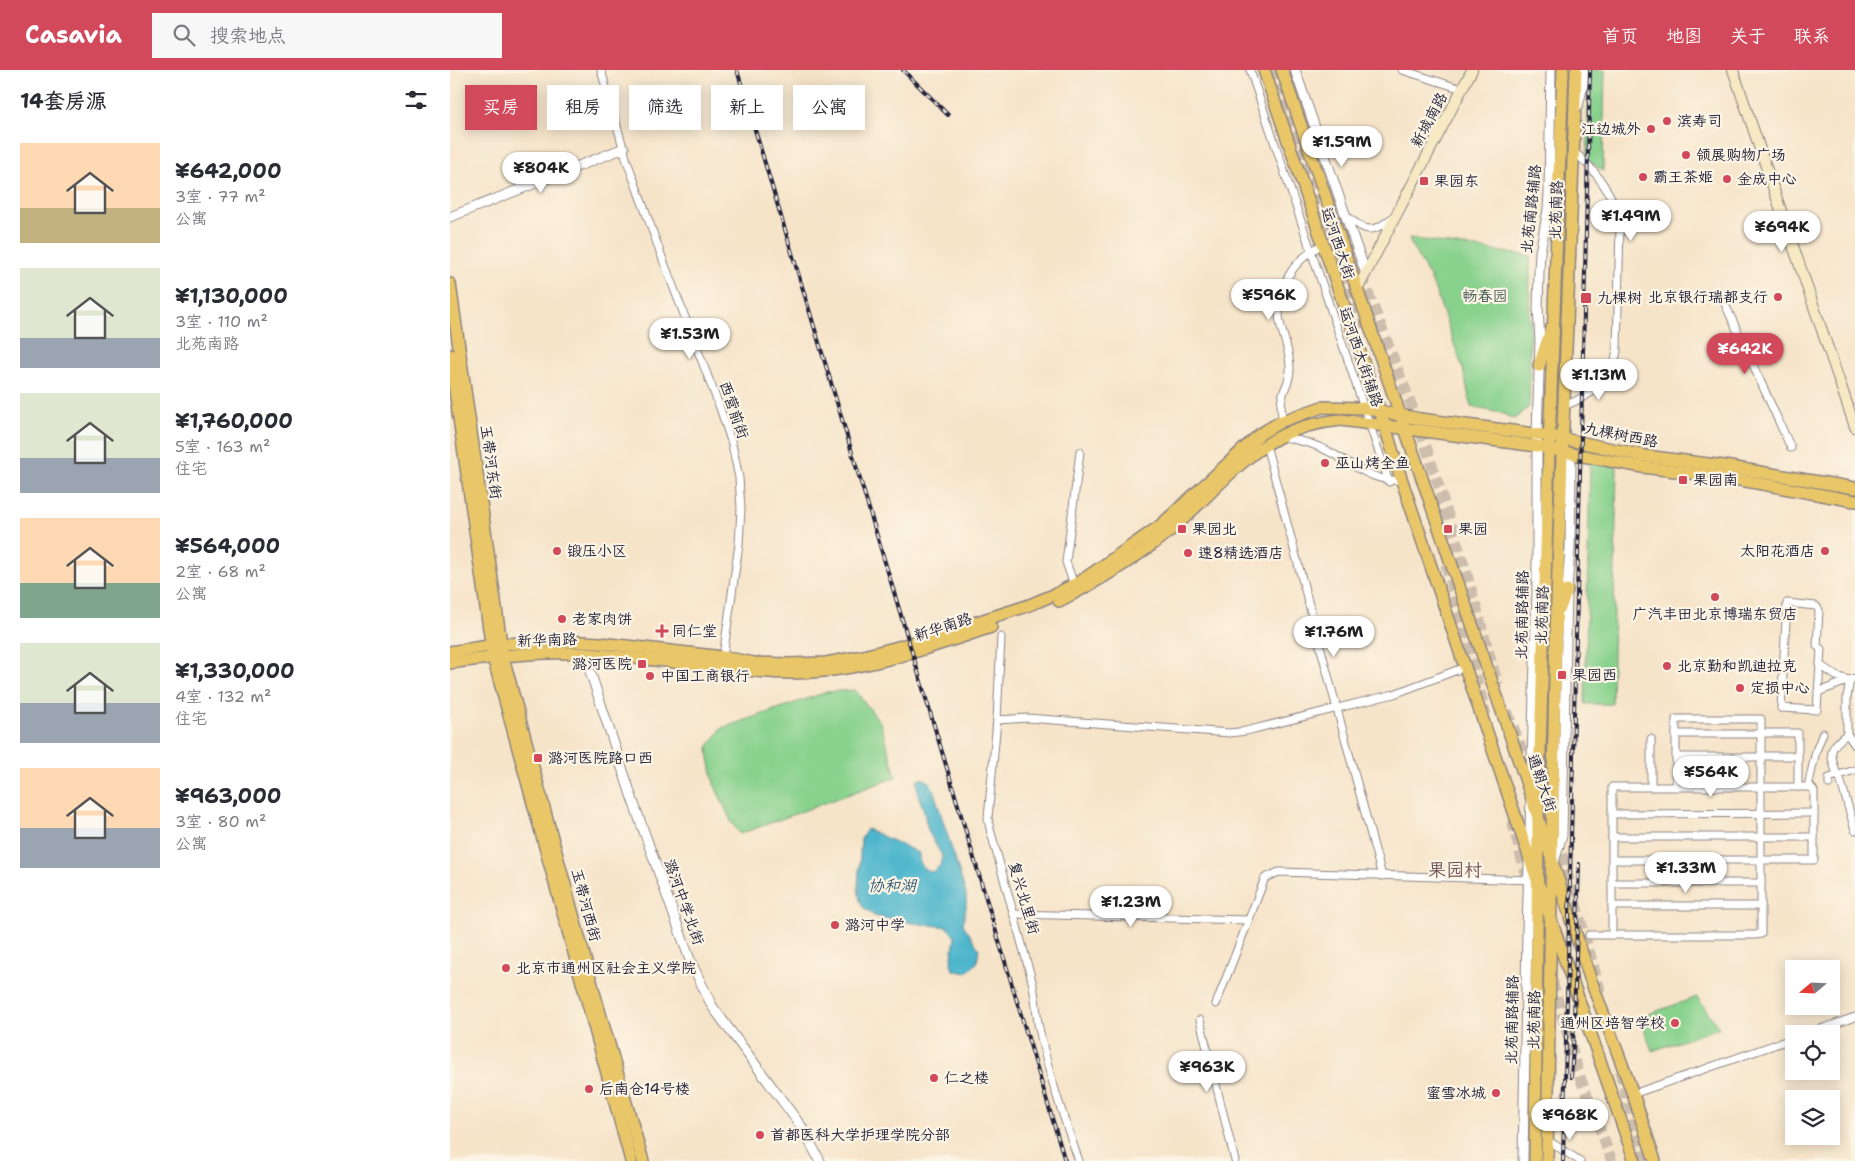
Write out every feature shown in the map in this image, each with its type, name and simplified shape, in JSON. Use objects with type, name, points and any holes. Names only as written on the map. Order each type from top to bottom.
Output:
[{"type":"main road","name":"运河西大街","points":[[1264,70],[1385,426]]},
{"type":"main road","name":"运河西大街","points":[[1282,70],[1401,415]]},
{"type":"main road","name":"新城南路","points":[[1357,290],[1472,70]]},
{"type":"main road","name":"北苑南路","points":[[1535,1161],[1533,880],[1538,818],[1549,442],[1563,70]]},
{"type":"main road","name":"北苑南路","points":[[1547,1161],[1550,915],[1561,451],[1576,70]]},
{"type":"main road","points":[[1733,70],[1855,427]]},
{"type":"main road","points":[[1739,70],[1855,407]]},
{"type":"main road","name":"玉带河东街","points":[[450,284],[497,651]]},
{"type":"main road","points":[[1539,366],[1555,315]]},
{"type":"main road","name":"玉带河东街","points":[[450,355],[497,651]]},
{"type":"main road","name":"新华南路","points":[[450,663],[497,651],[566,641],[723,657],[754,663],[826,663],[863,656],[993,618],[1027,606],[1074,585],[1160,526],[1260,434],[1282,421],[1322,407],[1364,408],[1380,412]]},
{"type":"main road","name":"九棵树西路","points":[[1380,412],[1549,442],[1562,438],[1645,456],[1724,466],[1855,488]]},
{"type":"main road","name":"通朝大街","points":[[1401,415],[1531,796],[1552,867],[1656,1161]]},
{"type":"main road","name":"新华南路","points":[[450,652],[497,651],[584,654],[789,673],[865,665],[904,655],[1030,613],[1088,587],[1166,533],[1228,476],[1280,436],[1323,422],[1341,420],[1385,426]]},
{"type":"main road","points":[[1385,426],[1529,857],[1533,880],[1550,915],[1635,1161]]},
{"type":"main road","name":"九棵树西路","points":[[1385,426],[1537,440]]},
{"type":"main road","name":"九棵树西路","points":[[1549,442],[1561,451],[1624,463],[1724,477],[1855,501]]},
{"type":"main road","points":[[1557,619],[1566,590]]},
{"type":"main road","name":"玉带河西街","points":[[497,651],[631,1161]]},
{"type":"main road","name":"玉带河西街","points":[[497,651],[643,1161]]},
{"type":"street","name":"西营前街","points":[[601,70],[624,148],[663,260],[732,444],[739,478],[741,509],[739,544],[723,657]]},
{"type":"street","name":"运河西大街辅路","points":[[1250,70],[1389,482]]},
{"type":"street","points":[[1295,70],[1366,274]]},
{"type":"street","points":[[1402,70],[1462,89]]},
{"type":"street","name":"北苑南路辅路","points":[[1529,857],[1537,590],[1539,259],[1549,194],[1551,70]]},
{"type":"street","points":[[1574,126],[1583,85],[1584,70]]},
{"type":"street","points":[[450,218],[624,148]]},
{"type":"street","points":[[1564,406],[1580,400],[1591,393],[1606,379],[1616,362],[1618,340],[1619,215],[1600,180],[1586,162],[1573,151]]},
{"type":"street","points":[[1344,213],[1357,225],[1367,230],[1376,229],[1385,224],[1398,212]]},
{"type":"street","points":[[1282,421],[1282,398],[1287,388],[1290,356],[1280,319],[1281,295],[1292,270],[1301,260],[1322,244]]},
{"type":"street","points":[[1720,293],[1791,448]]},
{"type":"street","points":[[1280,436],[1315,445],[1389,482],[1402,480]]},
{"type":"street","points":[[1266,445],[1382,876]]},
{"type":"street","points":[[1552,867],[1562,835],[1566,590],[1570,548],[1571,462],[1561,451]]},
{"type":"street","points":[[1074,585],[1066,562],[1080,452]]},
{"type":"street","points":[[1787,603],[1816,606],[1819,610],[1817,646],[1821,649],[1820,665],[1817,710],[1780,708],[1787,603]]},
{"type":"street","name":"复兴北里街","points":[[1001,637],[997,720],[988,818],[1031,976],[1036,997],[1038,1022],[1054,1090],[1079,1161]]},
{"type":"street","name":"潞河中学北街","points":[[584,654],[633,801],[690,960],[712,1006],[801,1126],[820,1161]]},
{"type":"street","points":[[1820,665],[1836,676],[1852,679]]},
{"type":"street","points":[[997,720],[1027,718],[1230,733],[1246,731],[1394,694],[1464,667]]},
{"type":"street","points":[[1818,692],[1852,679]]},
{"type":"street","points":[[1852,679],[1847,697],[1847,734],[1855,745]]},
{"type":"street","points":[[1589,936],[1761,934],[1761,719],[1676,719],[1676,787]]},
{"type":"street","points":[[1676,734],[1798,733],[1798,787]]},
{"type":"street","points":[[1808,787],[1813,760],[1823,733]]},
{"type":"street","points":[[1847,734],[1835,743],[1830,758],[1838,775],[1855,830]]},
{"type":"street","points":[[1651,739],[1651,787]]},
{"type":"street","points":[[1676,757],[1798,756]]},
{"type":"street","points":[[1829,784],[1829,778],[1855,770]]},
{"type":"street","points":[[1612,860],[1814,860],[1814,791],[1811,787],[1612,787],[1612,814],[1612,837],[1612,860],[1612,935]]},
{"type":"street","points":[[1612,814],[1814,814]]},
{"type":"street","points":[[1612,837],[1814,837]]},
{"type":"street","points":[[1216,1004],[1265,878],[1279,872],[1533,880]]},
{"type":"street","name":"北苑南路辅路","points":[[1523,1161],[1533,880]]},
{"type":"street","points":[[1612,883],[1761,883]]},
{"type":"street","points":[[1612,906],[1761,906]]},
{"type":"street","points":[[1014,914],[1249,920]]},
{"type":"street","points":[[1832,1025],[1855,1017]]},
{"type":"street","points":[[1200,1020],[1236,1161]]},
{"type":"street","points":[[1633,1094],[1785,1041]]},
{"type":"street","points":[[1547,1140],[1580,1161]]},
{"type":"green space","points":[[1589,70],[1605,70],[1603,171],[1587,160]]},
{"type":"green space","name":"畅春园","points":[[1409,238],[1530,256],[1529,407],[1514,419],[1501,413],[1471,407],[1463,369],[1436,292]]},
{"type":"green space","points":[[1590,461],[1617,466],[1612,704],[1585,704]]},
{"type":"green space","points":[[855,690],[880,722],[896,777],[740,834],[732,823],[714,784],[709,758],[708,747],[722,728],[827,692]]},
{"type":"green space","points":[[1697,997],[1719,1028],[1652,1051],[1640,1017]]},
{"type":"water","name":"协和湖","points":[[922,778],[930,782],[934,792],[966,894],[963,924],[979,949],[977,963],[966,973],[953,970],[951,963],[955,937],[947,927],[874,916],[863,907],[860,901],[858,887],[861,839],[867,829],[919,853],[919,860],[923,868],[932,872],[940,866],[942,856],[928,831],[918,795],[917,781]]},
{"type":"tunnel","points":[[1271,70],[1365,327]]},
{"type":"tunnel","points":[[1332,199],[1419,425],[1466,571],[1498,685]]},
{"type":"tunnel","points":[[1446,564],[1486,715]]},
{"type":"tunnel","points":[[1507,711],[1533,778]]},
{"type":"tunnel","points":[[1538,793],[1562,855],[1602,997]]},
{"type":"tunnel","points":[[1512,820],[1528,885]]},
{"type":"tunnel","points":[[1539,930],[1548,965]]},
{"type":"tunnel","points":[[1552,981],[1580,1077],[1612,1161]]},
{"type":"tunnel","points":[[1620,1071],[1645,1161]]},
{"type":"railway","points":[[737,70],[1065,1161]]},
{"type":"railway","points":[[903,70],[948,115]]},
{"type":"railway","points":[[1563,1161],[1590,70]]},
{"type":"railway","points":[[1571,1077],[1579,864]]},
{"type":"place","name":"滨寿司","points":[[1667,121]]},
{"type":"place","name":"江边城外","points":[[1651,129]]},
{"type":"place","name":"领展购物广场","points":[[1686,155]]},
{"type":"place","name":"霸王茶姬","points":[[1643,177]]},
{"type":"place","name":"金成中心","points":[[1727,179]]},
{"type":"place","name":"果园东","points":[[1424,181]]},
{"type":"place","name":"北京银行瑞都支行","points":[[1778,297]]},
{"type":"place","name":"九棵树","points":[[1586,298]]},
{"type":"place","name":"巫山烤全鱼","points":[[1325,463]]},
{"type":"place","name":"果园南","points":[[1683,480]]},
{"type":"place","name":"果园北","points":[[1182,529]]},
{"type":"place","name":"果园","points":[[1448,529]]},
{"type":"place","name":"锻压小区","points":[[557,551]]},
{"type":"place","name":"太阳花酒店","points":[[1825,551]]},
{"type":"place","name":"速8精选酒店","points":[[1188,553]]},
{"type":"place","name":"广汽丰田北京博瑞东贸店","points":[[1715,597]]},
{"type":"place","name":"老家肉饼","points":[[562,619]]},
{"type":"place","name":"同仁堂","points":[[662,631]]},
{"type":"place","name":"潞河医院","points":[[642,664]]},
{"type":"place","name":"北京勤和凯迪拉克","points":[[1667,666]]},
{"type":"place","name":"果园西","points":[[1562,675]]},
{"type":"place","name":"中国工商银行","points":[[650,676]]},
{"type":"place","name":"定损中心","points":[[1740,688]]},
{"type":"place","name":"潞河医院路口西","points":[[538,758]]},
{"type":"place","name":"潞河中学","points":[[835,925]]},
{"type":"place","name":"北京市通州区社会主义学院","points":[[506,968]]},
{"type":"place","name":"通州区培智学校","points":[[1675,1023]]},
{"type":"place","name":"仁之楼","points":[[934,1078]]},
{"type":"place","name":"后南仓14号楼","points":[[589,1089]]},
{"type":"place","name":"蜜雪冰城","points":[[1496,1093]]},
{"type":"place","name":"首都医科大学护理学院分部","points":[[760,1135]]},
{"type":"district","name":"果园村","points":[[1455,870]]}]
